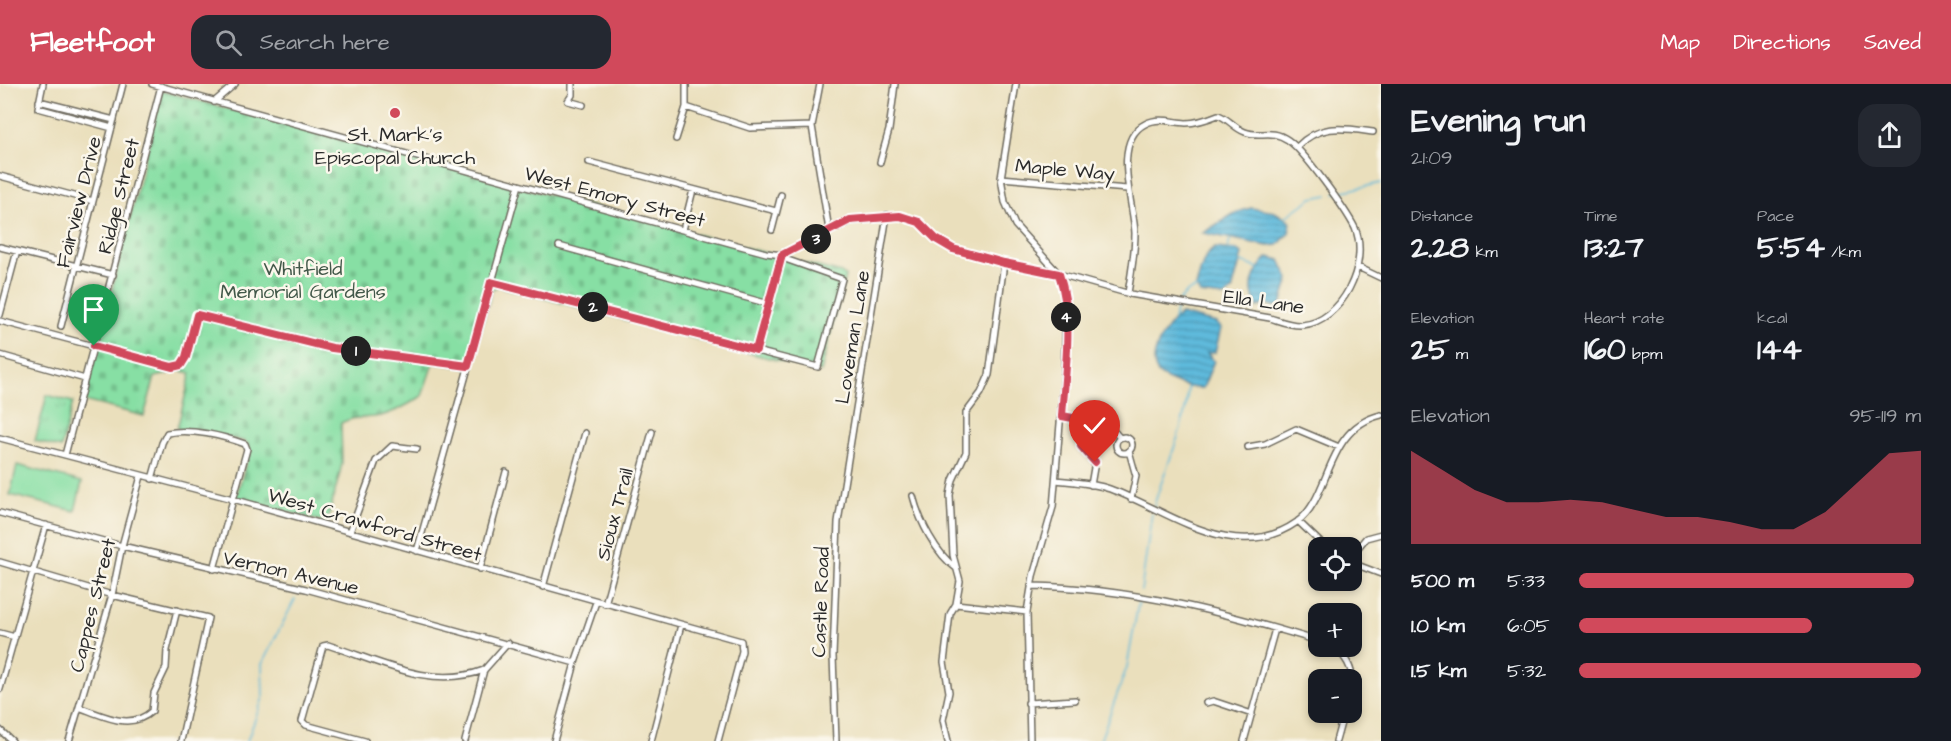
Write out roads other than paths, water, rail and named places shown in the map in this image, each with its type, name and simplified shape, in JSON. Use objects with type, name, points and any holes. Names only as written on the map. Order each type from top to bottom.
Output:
[{"type":"street","points":[[43,84],[39,101],[40,109],[112,128]]},
{"type":"street","name":"Fairview Drive","points":[[62,326],[123,84]]},
{"type":"street","name":"West Emory Street","points":[[152,84],[682,230],[782,255],[788,260],[842,279],[818,367],[756,350]]},
{"type":"street","points":[[214,102],[235,84]]},
{"type":"street","points":[[572,84],[573,95],[567,100],[583,105]]},
{"type":"street","points":[[676,139],[686,107],[686,84]]},
{"type":"street","points":[[820,84],[812,126],[829,230]]},
{"type":"street","points":[[880,162],[889,130],[895,84]]},
{"type":"street","points":[[1016,84],[1001,178],[1005,202],[1016,225],[1059,274],[1064,289],[1066,315],[1062,416],[1056,480],[1050,523],[1031,586],[1027,612],[1030,741]]},
{"type":"street","name":"Ridge Street","points":[[65,455],[161,85]]},
{"type":"street","points":[[39,101],[114,120]]},
{"type":"street","points":[[686,107],[750,128],[764,130],[812,126]]},
{"type":"street","points":[[1128,293],[1135,237],[1126,172],[1133,136],[1146,123],[1158,120],[1195,122],[1218,116],[1245,132],[1275,133],[1297,147],[1355,229],[1358,267],[1381,278]]},
{"type":"street","points":[[1297,147],[1307,136],[1323,129],[1343,128],[1373,132]]},
{"type":"street","points":[[589,162],[776,211]]},
{"type":"street","points":[[0,176],[93,201]]},
{"type":"street","name":"Maple Way","points":[[1001,178],[1127,189]]},
{"type":"street","points":[[417,551],[519,185]]},
{"type":"street","points":[[682,230],[693,190]]},
{"type":"street","points":[[772,230],[782,195]]},
{"type":"street","points":[[491,282],[756,350],[782,255],[850,220],[886,215],[912,219],[919,222],[936,239],[953,249],[1004,263],[1059,274]]},
{"type":"street","name":"Loveman Lane","points":[[847,464],[886,215]]},
{"type":"street","points":[[559,246],[769,304]]},
{"type":"street","points":[[0,247],[113,275]]},
{"type":"street","points":[[0,315],[17,251]]},
{"type":"street","points":[[948,741],[943,720],[949,692],[944,662],[950,614],[956,604],[960,581],[956,568],[950,495],[953,480],[966,452],[966,413],[981,393],[989,375],[1004,263]]},
{"type":"street","name":"Ella Lane","points":[[1059,274],[1128,293],[1301,325],[1313,323],[1331,311],[1345,294],[1358,267]]},
{"type":"street","points":[[0,321],[172,367],[181,365],[186,357],[197,315],[332,348],[468,366]]},
{"type":"street","points":[[0,355],[85,379]]},
{"type":"street","points":[[1056,480],[1091,485],[1131,499],[1197,530],[1225,537],[1257,538],[1278,533],[1298,521],[1310,506],[1339,447],[1359,424],[1381,415]]},
{"type":"street","points":[[1062,416],[1113,428],[1120,438],[1129,439],[1132,444],[1129,451],[1136,476],[1131,499]]},
{"type":"street","points":[[1084,420],[1081,446],[1095,462],[1091,485]]},
{"type":"street","points":[[1248,447],[1265,444],[1296,429],[1339,447]]},
{"type":"street","points":[[152,479],[167,433],[176,431],[234,440],[245,444],[247,449],[214,569]]},
{"type":"street","name":"Sioux Trail","points":[[605,604],[652,432]]},
{"type":"street","points":[[543,587],[585,433]]},
{"type":"street","name":"West Crawford Street","points":[[0,438],[233,499],[741,641],[742,651],[718,741]]},
{"type":"street","points":[[1120,438],[1116,442],[1117,449],[1124,453],[1129,451]]},
{"type":"street","points":[[350,532],[376,461],[392,446],[417,449]]},
{"type":"street","name":"Castle Road","points":[[836,741],[834,579],[838,522],[847,464]]},
{"type":"street","points":[[480,568],[506,472]]},
{"type":"street","name":"Cappes Street","points":[[69,741],[81,708],[112,595],[122,546],[141,476]]},
{"type":"street","points":[[913,496],[917,513],[937,546],[956,568]]},
{"type":"street","points":[[0,521],[1,513]]},
{"type":"street","name":"Vernon Avenue","points":[[1,513],[122,546],[284,584],[575,663]]},
{"type":"street","points":[[1298,521],[1315,537]]},
{"type":"street","points":[[0,689],[46,525]]},
{"type":"street","points":[[1362,543],[1366,538],[1381,534]]},
{"type":"street","points":[[0,562],[112,595],[208,618],[181,741]]},
{"type":"street","points":[[1362,567],[1381,574]]},
{"type":"street","points":[[1031,586],[1094,589],[1144,595],[1308,638]]},
{"type":"street","points":[[554,741],[575,663],[596,602]]},
{"type":"street","points":[[956,604],[1027,612]]},
{"type":"street","points":[[81,708],[125,722],[137,720],[152,711],[154,693],[166,668],[167,650],[177,610]]},
{"type":"street","points":[[651,741],[681,625]]},
{"type":"street","points":[[1244,741],[1275,629]]},
{"type":"street","points":[[0,633],[15,637]]},
{"type":"street","points":[[365,741],[306,725],[302,716],[320,651],[328,645],[401,671],[430,676],[465,677],[484,670],[508,644]]},
{"type":"street","points":[[465,741],[484,670]]},
{"type":"street","points":[[1028,703],[1075,700]]},
{"type":"street","points":[[1206,704],[1213,701],[1252,714]]},
{"type":"street","points":[[1336,741],[1341,723]]},
{"type":"street","points":[[0,730],[12,741]]},
{"type":"water","points":[[1251,208],[1275,212],[1291,222],[1289,233],[1278,245],[1268,246],[1203,233],[1235,213]]},
{"type":"water","points":[[1215,248],[1237,250],[1242,254],[1232,291],[1224,297],[1200,294],[1196,287],[1204,260]]},
{"type":"water","points":[[1268,257],[1280,260],[1289,279],[1281,304],[1275,307],[1268,304],[1258,307],[1252,294],[1253,280],[1258,268]]},
{"type":"water","points":[[1181,314],[1216,323],[1221,328],[1215,353],[1207,353],[1214,361],[1203,388],[1179,384],[1167,379],[1158,373],[1155,366],[1154,358],[1160,341],[1170,325]]},
{"type":"waterway","points":[[1335,193],[1381,183]]},
{"type":"waterway","points":[[1284,218],[1312,198],[1328,195]]},
{"type":"waterway","points":[[1228,248],[1230,240]]},
{"type":"waterway","points":[[1241,262],[1258,268]]},
{"type":"waterway","points":[[1179,301],[1188,291],[1197,288]]},
{"type":"waterway","points":[[1174,320],[1177,305]]},
{"type":"waterway","points":[[1154,506],[1179,433],[1188,387]]},
{"type":"waterway","points":[[1141,591],[1152,513]]},
{"type":"waterway","points":[[247,741],[263,698],[262,664],[295,599]]},
{"type":"waterway","points":[[1100,741],[1127,667],[1139,599]]},
{"type":"place","name":"St. Mark's Episcopal Church","points":[[395,113]]},
{"type":"park label","name":"Whitfield Memorial Gardens","points":[[303,280]]}]
